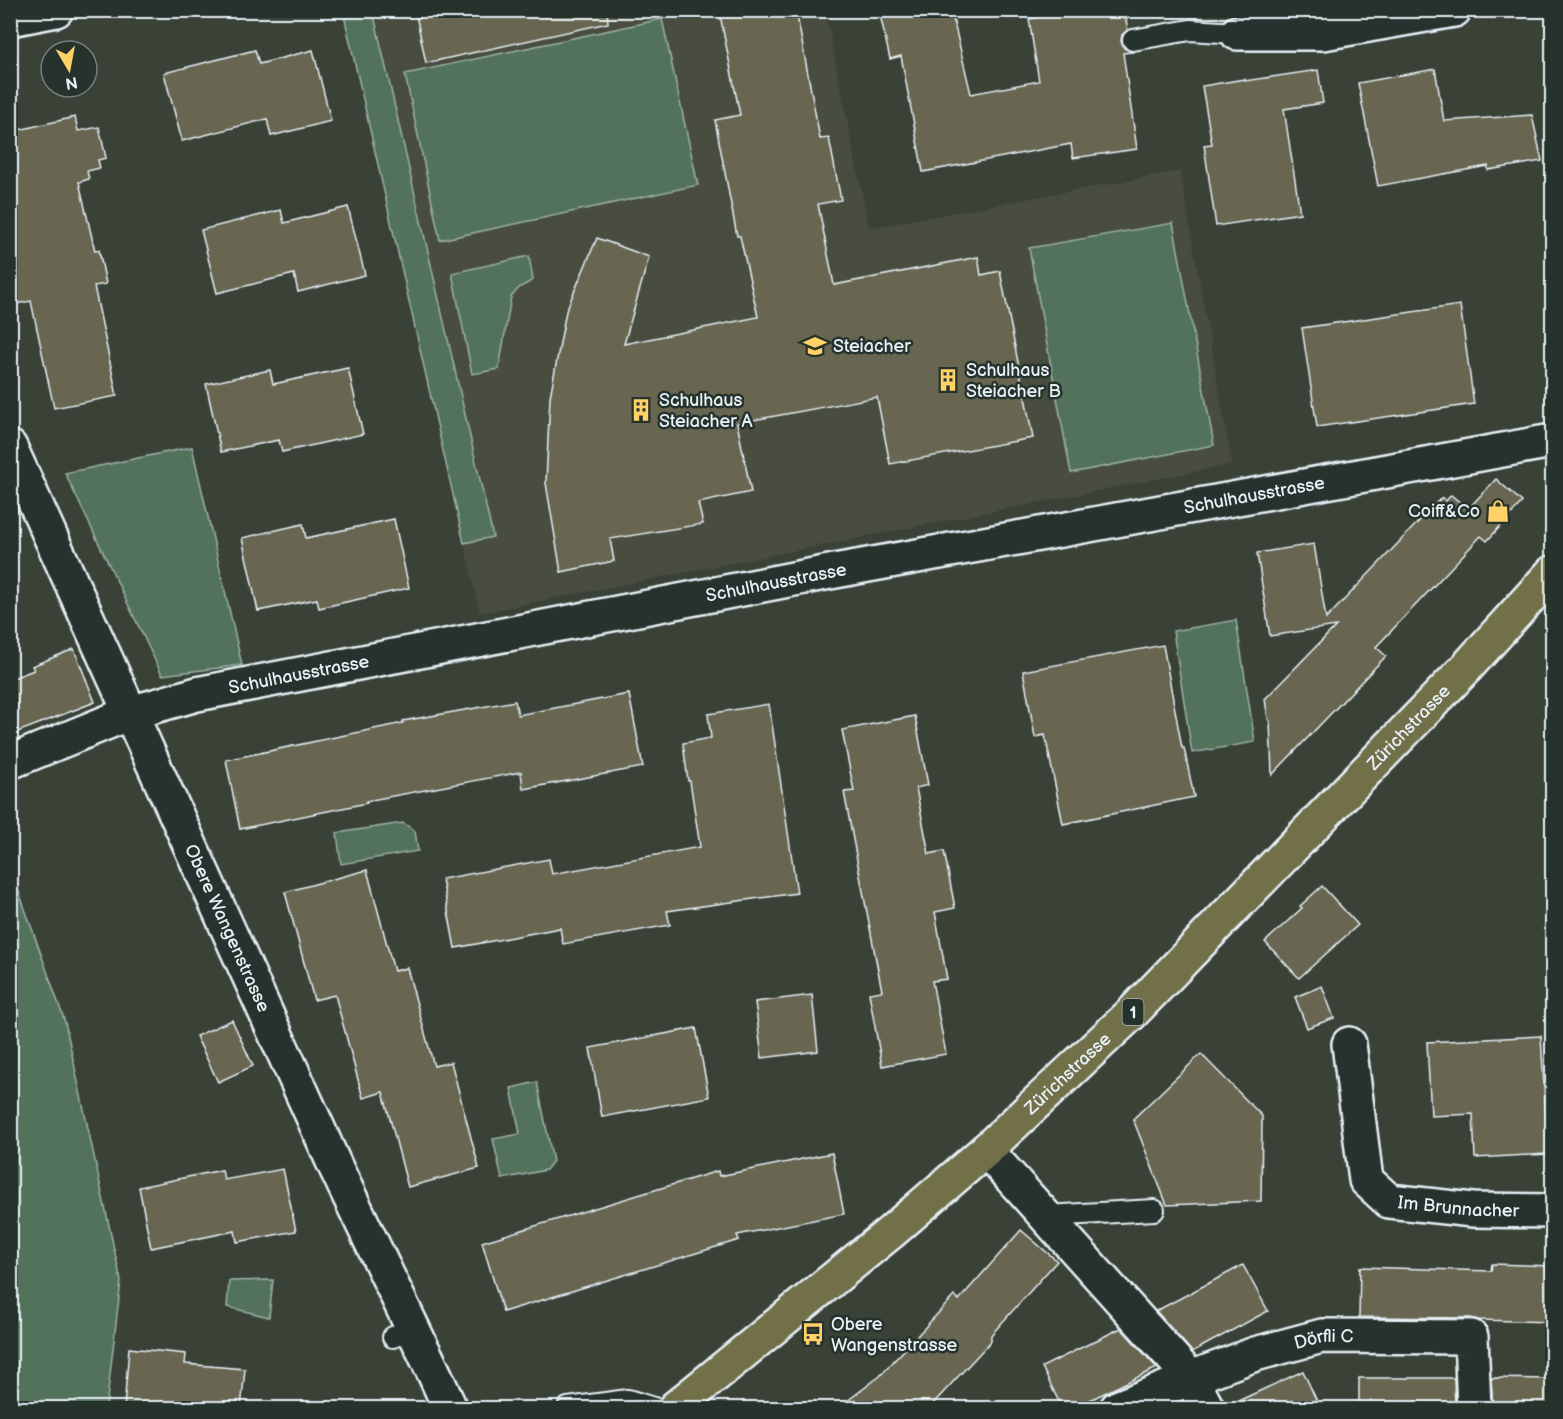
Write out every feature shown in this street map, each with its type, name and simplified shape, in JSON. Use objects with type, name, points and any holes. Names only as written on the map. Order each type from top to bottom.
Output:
[{"type":"main road","name":"Zürichstrasse","points":[[675,1408],[891,1232],[986,1150],[1131,1014],[1466,668],[1552,573]]},
{"type":"street","points":[[10,20],[57,10]]},
{"type":"street","points":[[1237,33],[1323,33],[1454,10]]},
{"type":"street","name":"Schulhausstrasse","points":[[10,762],[130,713],[197,694],[825,573],[1552,441]]},
{"type":"street","name":"Obere Wangenstrasse","points":[[10,447],[336,1168],[403,1332],[450,1408]]},
{"type":"street","name":"Im Brunnacher","points":[[1350,1044],[1366,1180],[1389,1201],[1473,1210],[1552,1211]]},
{"type":"street","points":[[986,1150],[1191,1378],[1206,1408]]},
{"type":"street","name":"Dörfli C","points":[[1117,1408],[1255,1354],[1322,1336],[1471,1337],[1474,1408]]},
{"type":"lane","points":[[1133,40],[1190,30],[1237,33]]},
{"type":"lane","points":[[1046,1216],[1154,1210]]},
{"type":"lane","points":[[568,1408],[628,1400],[654,1408]]},
{"type":"shaded area","name":"Steiacher","points":[[343,11],[825,11],[869,228],[1180,171],[1232,464],[480,613]]},
{"type":"green space","points":[[343,11],[373,11],[493,537],[464,543]]},
{"type":"green space","points":[[662,19],[698,185],[440,240],[405,74]]},
{"type":"green space","points":[[1173,223],[1214,445],[1071,473],[1029,248]]},
{"type":"green space","points":[[529,256],[533,280],[519,288],[511,297],[499,369],[472,374],[452,273]]},
{"type":"green space","points":[[192,447],[242,665],[162,675],[65,473]]},
{"type":"green space","points":[[1236,620],[1255,742],[1192,753],[1173,631]]},
{"type":"green space","points":[[403,823],[415,831],[418,851],[341,864],[337,833]]},
{"type":"green space","points":[[13,875],[65,1022],[121,1281],[106,1408],[11,1408],[10,876]]},
{"type":"green space","points":[[537,1082],[553,1161],[546,1170],[502,1179],[493,1139],[520,1134],[511,1088]]},
{"type":"green space","points":[[273,1280],[269,1317],[227,1307],[229,1281]]},
{"type":"building","points":[[415,10],[607,10],[608,23],[426,63]]},
{"type":"building","points":[[719,10],[796,10],[820,139],[829,138],[841,200],[818,204],[834,285],[978,257],[981,275],[1000,271],[1033,438],[890,464],[877,397],[737,423],[751,492],[698,503],[703,524],[610,539],[614,561],[561,572],[546,483],[550,397],[566,311],[597,238],[649,257],[624,344],[758,317],[740,236],[737,236],[715,120],[740,115]]},
{"type":"building","points":[[879,10],[951,10],[971,94],[1039,81],[1029,19],[1079,10],[1124,10],[1128,30],[1122,35],[1121,41],[1124,48],[1132,52],[1123,53],[1137,149],[1073,158],[1071,144],[923,172],[901,56],[890,59]]},
{"type":"building","points":[[255,50],[259,64],[313,50],[331,121],[271,136],[267,119],[182,141],[164,73]]},
{"type":"building","points":[[1435,69],[1444,121],[1532,115],[1542,161],[1488,170],[1488,166],[1378,186],[1358,83]]},
{"type":"building","points":[[1318,70],[1323,103],[1284,109],[1300,213],[1216,226],[1204,145],[1212,144],[1202,86]]},
{"type":"building","points":[[75,117],[78,131],[99,127],[106,158],[98,160],[100,168],[87,171],[89,179],[79,182],[95,251],[99,250],[106,284],[94,286],[117,396],[54,408],[31,301],[10,305],[10,132]]},
{"type":"building","points":[[348,207],[365,275],[298,292],[294,274],[217,293],[201,230],[281,210],[284,223]]},
{"type":"building","points":[[1460,305],[1474,404],[1317,427],[1302,328]]},
{"type":"building","points":[[348,368],[363,434],[282,452],[279,440],[221,452],[206,384],[270,370],[273,384]]},
{"type":"building","points":[[1496,479],[1522,502],[1487,541],[1481,536],[1376,647],[1386,656],[1272,775],[1270,721],[1265,699],[1336,626],[1270,636],[1257,553],[1314,544],[1326,619],[1442,497],[1446,501],[1451,495],[1468,509]]},
{"type":"building","points":[[394,519],[409,588],[319,608],[317,599],[258,611],[242,538],[303,524],[306,538]]},
{"type":"building","points":[[1163,645],[1182,748],[1184,748],[1194,797],[1063,824],[1045,735],[1035,737],[1023,671]]},
{"type":"building","points":[[74,649],[95,702],[10,735],[10,679],[34,670],[32,666]]},
{"type":"building","points":[[629,694],[643,767],[523,789],[521,772],[366,801],[367,803],[240,829],[226,760],[403,723],[403,721],[515,701],[518,715]]},
{"type":"building","points":[[769,704],[797,893],[667,911],[670,925],[563,944],[560,928],[455,948],[442,879],[549,859],[552,874],[700,847],[683,743],[711,738],[708,714]]},
{"type":"building","points":[[915,716],[928,785],[916,788],[929,854],[944,851],[955,908],[935,912],[947,979],[932,981],[946,1054],[882,1066],[869,993],[882,991],[844,792],[854,791],[842,730]]},
{"type":"building","points":[[367,870],[394,971],[407,968],[434,1066],[451,1062],[479,1168],[408,1187],[383,1092],[363,1098],[335,995],[314,1000],[285,892]]},
{"type":"building","points":[[1322,886],[1358,925],[1299,978],[1265,942]]},
{"type":"building","points":[[1322,986],[1334,1018],[1307,1028],[1295,997]]},
{"type":"building","points":[[812,995],[818,1051],[762,1058],[755,1002]]},
{"type":"building","points":[[232,1020],[253,1066],[218,1082],[196,1036]]},
{"type":"building","points":[[696,1028],[709,1097],[602,1117],[590,1048]]},
{"type":"building","points":[[1541,1036],[1548,1154],[1475,1158],[1473,1114],[1431,1116],[1427,1042]]},
{"type":"building","points":[[1201,1054],[1262,1116],[1261,1201],[1167,1205],[1133,1119]]},
{"type":"building","points":[[832,1153],[844,1214],[737,1235],[739,1240],[503,1312],[482,1242],[718,1171],[719,1176]]},
{"type":"building","points":[[283,1169],[296,1231],[237,1242],[235,1231],[151,1248],[139,1187],[222,1170],[224,1180]]},
{"type":"building","points":[[1021,1230],[1057,1261],[991,1335],[991,1341],[929,1408],[838,1408],[880,1376],[954,1296],[959,1300]]},
{"type":"building","points":[[1492,1264],[1552,1266],[1552,1322],[1471,1318],[1359,1317],[1360,1267],[1491,1271]]},
{"type":"building","points":[[1243,1265],[1268,1311],[1192,1352],[1156,1311]]},
{"type":"building","points":[[1121,1328],[1157,1368],[1073,1408],[1062,1408],[1042,1367]]},
{"type":"building","points":[[129,1348],[186,1354],[185,1364],[245,1369],[241,1408],[124,1408]]},
{"type":"building","points":[[1303,1371],[1320,1408],[1225,1407]]},
{"type":"building","points":[[1359,1378],[1454,1378],[1455,1408],[1359,1408]]},
{"type":"building","points":[[1491,1378],[1552,1379],[1552,1408],[1493,1408]]},
{"type":"place","name":"Steiacher","points":[[815,346]]},
{"type":"place","name":"Schulhaus Steiacher B","points":[[948,380]]},
{"type":"place","name":"Schulhaus Steiacher A","points":[[641,410]]},
{"type":"place","name":"Coiff&Co","points":[[1498,511]]},
{"type":"place","name":"Obere Wangenstrasse","points":[[813,1334]]}]
